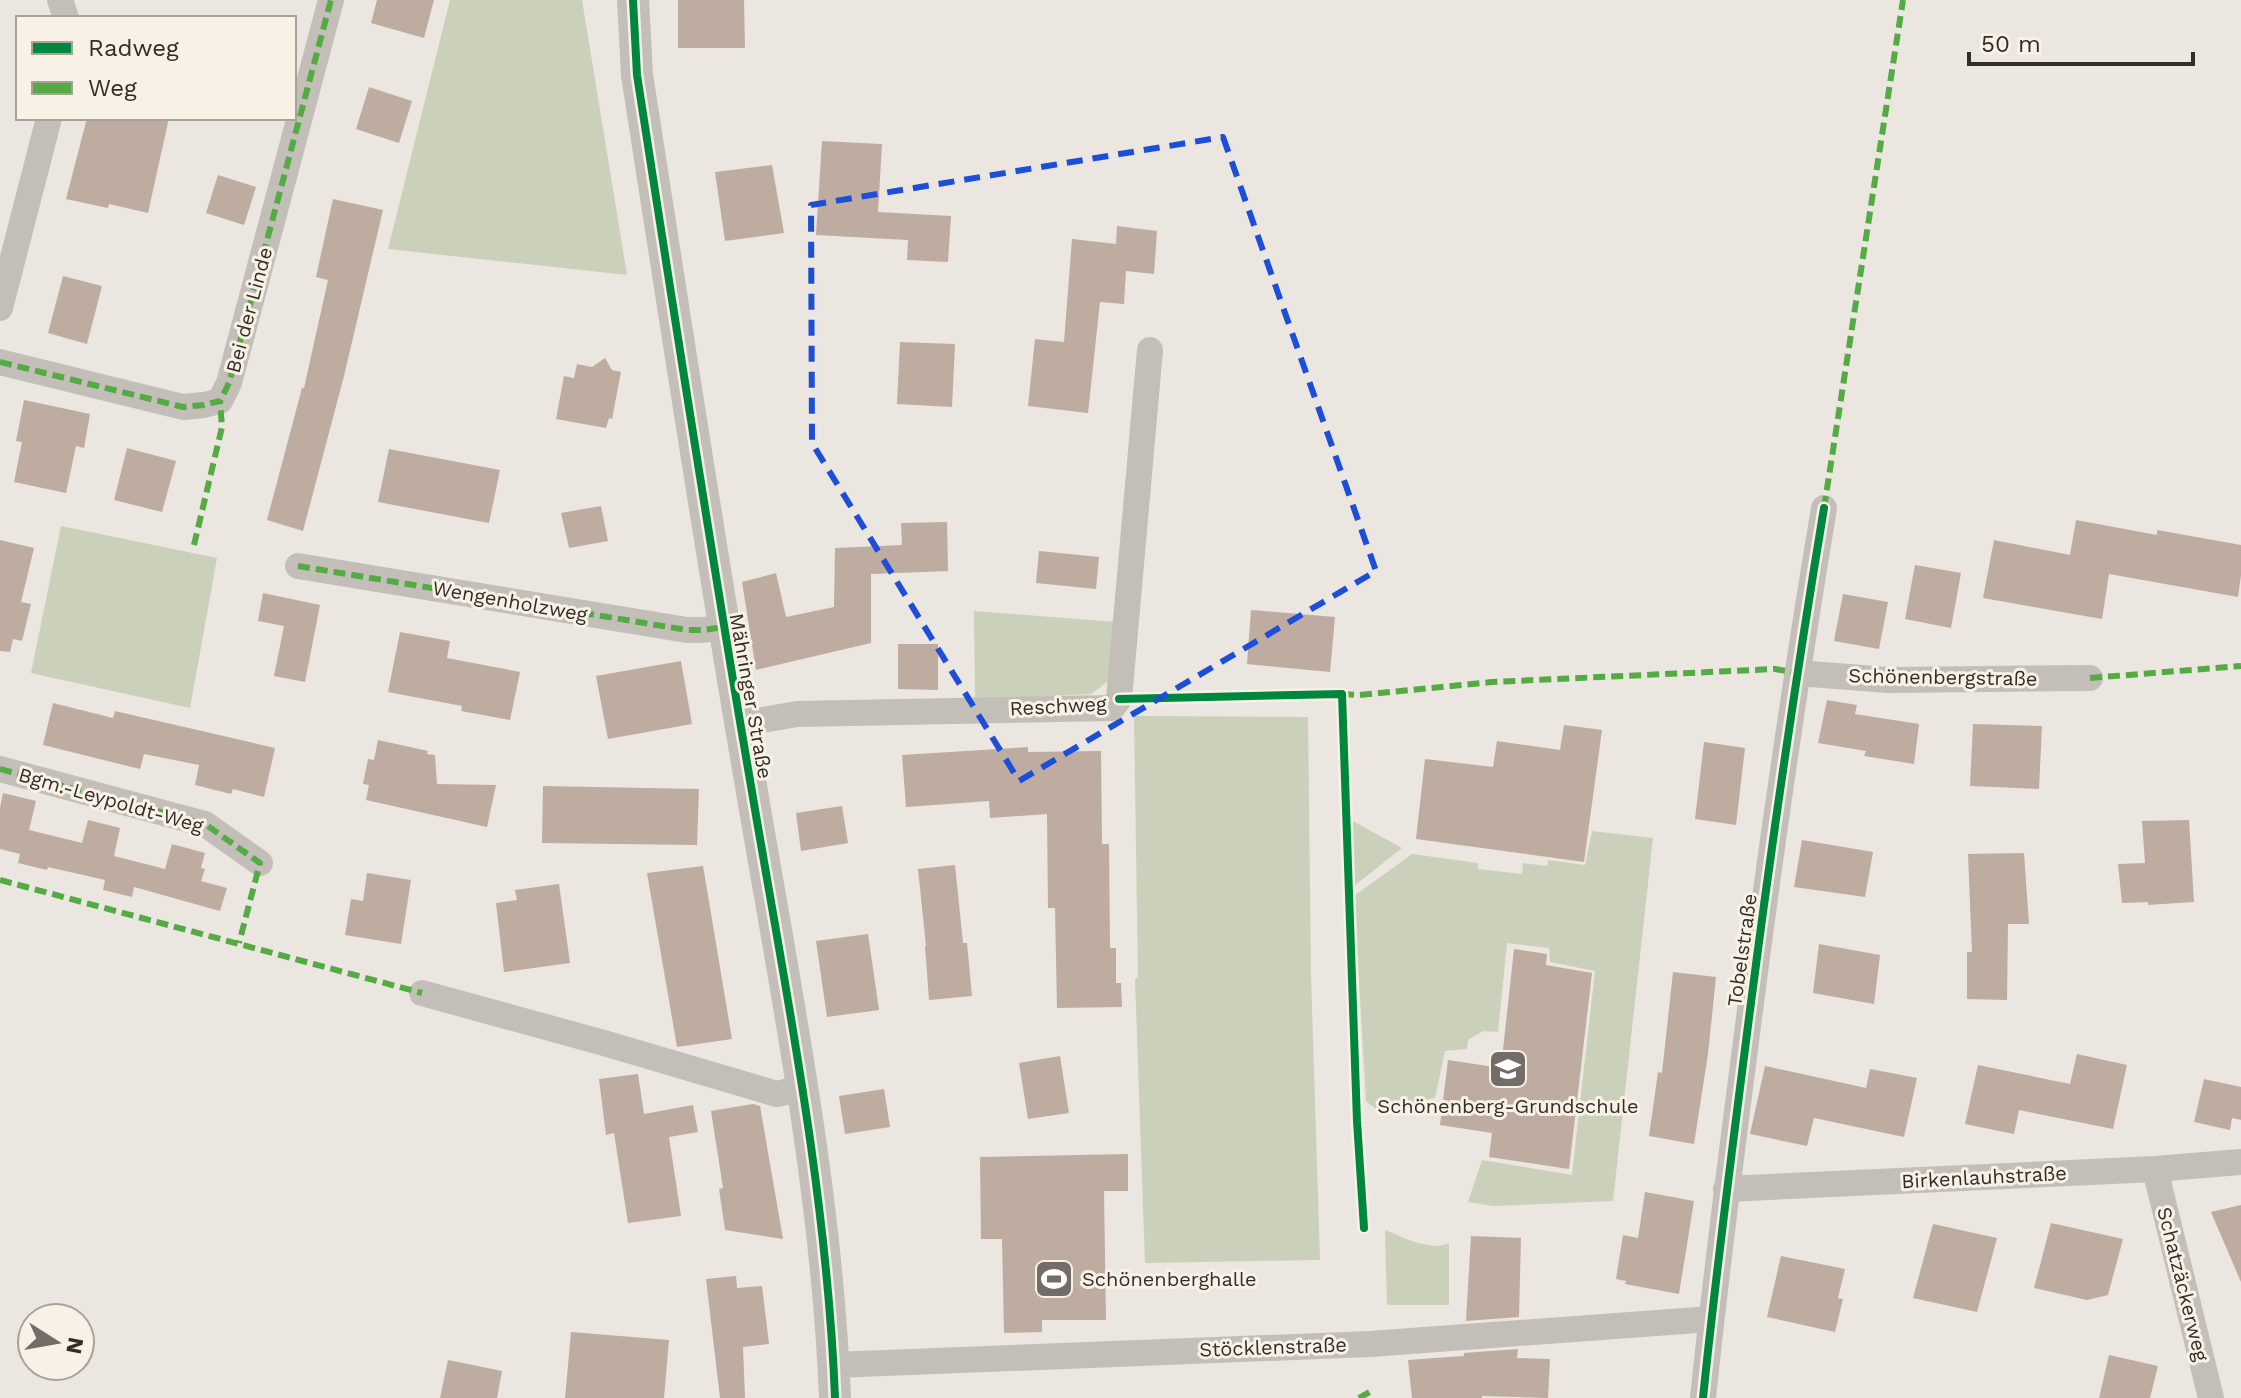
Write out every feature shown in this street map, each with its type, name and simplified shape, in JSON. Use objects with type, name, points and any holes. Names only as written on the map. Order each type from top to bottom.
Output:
[{"type":"street","name":"Bei der Linde","points":[[0,362],[183,407],[220,401],[229,383],[331,0]]},
{"type":"street","name":"Mähringer Straße","points":[[633,0],[637,75],[723,627],[802,1088],[823,1244],[835,1398]]},
{"type":"street","points":[[0,308],[48,120]]},
{"type":"street","name":"Reschweg","points":[[740,724],[797,714],[1112,708],[1119,699],[1150,350]]},
{"type":"street","name":"Tobelstraße","points":[[1703,1398],[1726,1189],[1797,673],[1824,508]]},
{"type":"street","name":"Wengenholzweg","points":[[298,566],[687,630],[723,627]]},
{"type":"street","name":"Schönenbergstraße","points":[[1797,673],[1888,680],[2090,678]]},
{"type":"street","name":"Bgm.-Leypoldt-Weg","points":[[0,769],[205,824],[260,863]]},
{"type":"street","points":[[422,993],[777,1094],[802,1088]]},
{"type":"street","name":"Birkenlauhstraße","points":[[1726,1189],[2155,1169],[2241,1162]]},
{"type":"street","name":"Schatzäckerweg","points":[[2155,1169],[2211,1398]]},
{"type":"street","name":"Stöcklenstraße","points":[[834,1365],[1370,1344],[1711,1319]]},
{"type":"highlighted area","points":[[1223,137],[1376,571],[1019,781],[812,443],[811,205]]},
{"type":"green space","points":[[450,0],[582,0],[627,275],[388,249]]},
{"type":"green space","points":[[61,526],[217,558],[190,708],[31,673]]},
{"type":"green space","points":[[974,611],[1117,622],[1114,677],[1091,694],[975,700]]},
{"type":"green space","points":[[1134,716],[1308,717],[1311,976],[1320,1260],[1145,1263],[1135,979],[1138,977]]},
{"type":"green space","points":[[1351,820],[1402,848],[1354,886]]},
{"type":"green space","points":[[1592,831],[1653,838],[1613,1201],[1493,1206],[1468,1202],[1482,1160],[1572,1175],[1595,971],[1550,962],[1549,948],[1507,943],[1498,1032],[1483,1031],[1468,1040],[1467,1049],[1445,1051],[1435,1098],[1378,1111],[1366,1101],[1354,896],[1412,854],[1478,863],[1478,869],[1522,874],[1523,863],[1547,866],[1548,860],[1585,865]]},
{"type":"green space","points":[[1385,1230],[1425,1245],[1449,1243],[1449,1305],[1387,1305]]},
{"type":"building","points":[[377,0],[434,0],[424,38],[371,23]]},
{"type":"building","points":[[678,0],[744,0],[745,48],[678,48]]},
{"type":"building","points":[[369,87],[412,101],[399,143],[356,129]]},
{"type":"building","points":[[86,120],[169,120],[148,213],[66,199]]},
{"type":"building","points":[[822,141],[882,144],[878,212],[951,216],[948,262],[907,260],[908,240],[816,235]]},
{"type":"building","points":[[772,165],[784,233],[725,241],[715,172]]},
{"type":"building","points":[[218,175],[256,187],[244,225],[206,213]]},
{"type":"building","points":[[333,199],[383,210],[303,531],[267,520],[304,388],[328,280],[316,277]]},
{"type":"building","points":[[1117,226],[1157,231],[1154,274],[1126,271],[1124,304],[1100,302],[1088,413],[1028,406],[1035,339],[1064,342],[1072,239],[1116,244]]},
{"type":"building","points":[[63,276],[102,286],[87,344],[48,333]]},
{"type":"building","points":[[900,342],[955,344],[952,407],[897,404]]},
{"type":"building","points":[[605,358],[612,370],[621,372],[612,419],[609,418],[606,428],[556,419],[564,376],[574,378],[577,364],[592,367]]},
{"type":"building","points":[[24,400],[90,414],[84,448],[76,446],[66,493],[14,482],[22,442],[16,441]]},
{"type":"building","points":[[127,448],[176,461],[162,512],[114,500]]},
{"type":"building","points":[[389,449],[500,470],[489,523],[378,502]]},
{"type":"building","points":[[601,506],[608,541],[569,548],[561,513]]},
{"type":"building","points":[[2076,520],[2157,535],[2157,530],[2241,545],[2238,597],[2109,574],[2102,619],[1983,598],[1994,540],[2070,555]]},
{"type":"building","points":[[947,522],[948,571],[871,574],[871,643],[756,670],[742,582],[776,573],[786,617],[834,607],[835,548],[902,545],[901,523]]},
{"type":"building","points":[[0,540],[34,548],[21,602],[31,604],[22,641],[13,639],[10,652],[0,651]]},
{"type":"building","points":[[1039,551],[1099,557],[1096,589],[1036,583]]},
{"type":"building","points":[[1915,565],[1961,573],[1951,628],[1905,619]]},
{"type":"building","points":[[263,593],[320,605],[305,682],[274,676],[284,626],[258,621]]},
{"type":"building","points":[[1843,594],[1888,602],[1879,649],[1834,641]]},
{"type":"building","points":[[1251,610],[1335,617],[1330,672],[1247,664]]},
{"type":"building","points":[[400,632],[450,641],[447,658],[520,672],[510,720],[461,711],[462,706],[388,692]]},
{"type":"building","points":[[898,644],[938,644],[938,690],[898,689]]},
{"type":"building","points":[[681,661],[692,724],[608,739],[596,676]]},
{"type":"building","points":[[1827,700],[1857,705],[1855,714],[1919,724],[1914,764],[1864,756],[1866,751],[1818,743]]},
{"type":"building","points":[[53,703],[113,718],[115,711],[275,748],[264,797],[233,789],[231,794],[195,785],[199,765],[144,754],[140,769],[43,745]]},
{"type":"building","points":[[1973,724],[2042,726],[2039,789],[1970,786]]},
{"type":"building","points":[[1564,725],[1602,730],[1584,862],[1416,839],[1425,759],[1493,767],[1497,741],[1560,750]]},
{"type":"building","points":[[378,740],[435,755],[437,784],[496,785],[487,827],[366,800],[369,785],[363,784],[368,759],[374,760]]},
{"type":"building","points":[[1704,742],[1745,748],[1736,825],[1695,819]]},
{"type":"building","points":[[1028,747],[1028,752],[1101,751],[1102,844],[1109,844],[1110,948],[1116,948],[1116,983],[1121,983],[1122,1007],[1057,1008],[1055,908],[1048,908],[1047,814],[990,818],[989,801],[906,807],[902,755]]},
{"type":"building","points":[[543,786],[699,789],[697,845],[542,843]]},
{"type":"building","points":[[3,793],[36,801],[29,830],[82,843],[88,820],[120,828],[114,856],[165,869],[172,844],[205,853],[201,881],[227,888],[220,911],[134,887],[132,897],[103,890],[105,880],[18,863],[20,854],[0,849]]},
{"type":"building","points":[[842,806],[848,843],[801,851],[796,813]]},
{"type":"building","points":[[2189,820],[2194,902],[2122,903],[2118,864],[2145,863],[2142,821]]},
{"type":"building","points":[[1802,840],[1873,852],[1865,897],[1794,887]]},
{"type":"building","points":[[2024,853],[2029,924],[2008,924],[2007,1000],[1967,999],[1967,952],[1972,952],[1968,854]]},
{"type":"building","points":[[955,865],[972,996],[929,1000],[918,869]]},
{"type":"building","points":[[703,866],[732,1039],[677,1047],[647,873]]},
{"type":"building","points":[[367,873],[411,880],[401,944],[345,935],[351,899],[363,901]]},
{"type":"building","points":[[559,884],[570,963],[504,972],[496,903],[517,900],[515,890]]},
{"type":"building","points":[[868,934],[879,1010],[827,1017],[816,941]]},
{"type":"building","points":[[1819,944],[1880,955],[1874,1004],[1813,993]]},
{"type":"building","points":[[1514,949],[1547,954],[1546,965],[1592,973],[1569,1169],[1489,1157],[1492,1133],[1440,1125],[1448,1060],[1501,1068]]},
{"type":"building","points":[[1673,972],[1716,977],[1694,1144],[1649,1136],[1658,1072],[1662,1073]]},
{"type":"building","points":[[2077,1054],[2127,1065],[2113,1129],[2019,1110],[2014,1134],[1965,1124],[1978,1065],[2070,1084]]},
{"type":"building","points":[[1060,1056],[1069,1113],[1028,1119],[1019,1063]]},
{"type":"building","points":[[1765,1066],[1866,1088],[1870,1069],[1917,1078],[1904,1137],[1814,1118],[1807,1146],[1750,1134]]},
{"type":"building","points":[[638,1074],[644,1114],[693,1105],[698,1132],[669,1137],[681,1216],[628,1223],[614,1133],[606,1135],[599,1079]]},
{"type":"building","points":[[2204,1079],[2241,1087],[2241,1120],[2232,1118],[2230,1130],[2194,1122]]},
{"type":"building","points":[[884,1089],[890,1127],[845,1134],[839,1096]]},
{"type":"building","points":[[753,1104],[760,1106],[783,1239],[725,1230],[719,1189],[723,1188],[711,1111]]},
{"type":"building","name":"Schönenberghalle","points":[[1128,1154],[1128,1191],[1104,1191],[1106,1320],[1042,1320],[1042,1332],[1004,1333],[1002,1239],[981,1239],[980,1157]]},
{"type":"building","points":[[1645,1192],[1694,1201],[1679,1294],[1625,1284],[1626,1281],[1616,1279],[1623,1235],[1638,1238]]},
{"type":"building","points":[[2241,1205],[2241,1282],[2211,1212]]},
{"type":"building","points":[[2051,1223],[2123,1239],[2108,1295],[2087,1300],[2034,1288]]},
{"type":"building","points":[[1933,1224],[1997,1238],[1977,1312],[1913,1298]]},
{"type":"building","points":[[1471,1236],[1521,1238],[1519,1317],[1466,1321]]},
{"type":"building","points":[[1781,1256],[1845,1269],[1838,1298],[1843,1299],[1835,1332],[1767,1317]]},
{"type":"building","points":[[736,1276],[737,1288],[762,1286],[769,1344],[743,1347],[745,1398],[720,1398],[706,1279]]},
{"type":"building","points":[[571,1332],[669,1340],[664,1398],[565,1398]]},
{"type":"building","points":[[1518,1349],[1517,1358],[1550,1359],[1548,1398],[1412,1398],[1408,1360]]},
{"type":"building","points":[[2109,1355],[2158,1366],[2150,1398],[2099,1398]]},
{"type":"building","points":[[448,1360],[502,1371],[497,1398],[440,1398]]},
{"type":"marked path","points":[[0,362],[183,407],[220,401],[229,383],[331,0]]},
{"type":"marked path","points":[[1824,508],[1903,0]]},
{"type":"marked path","points":[[194,545],[222,427],[220,401]]},
{"type":"marked path","points":[[298,566],[687,630],[723,627]]},
{"type":"marked path","points":[[2090,678],[2241,666]]},
{"type":"marked path","points":[[1342,694],[1492,682],[1775,669],[1797,673]]},
{"type":"marked path","points":[[0,769],[205,824],[260,863],[239,943]]},
{"type":"marked path","points":[[0,880],[422,993]]},
{"type":"marked path","points":[[1359,1398],[1373,1390]]},
{"type":"cycle path","points":[[633,0],[637,75],[736,697],[803,1090],[823,1244],[835,1398]]},
{"type":"cycle path","points":[[1703,1398],[1763,913],[1824,508]]},
{"type":"cycle path","points":[[1119,699],[1342,694],[1357,1121],[1364,1228]]},
{"type":"place","name":"Schönenberg-Grundschule","points":[[1508,1069]]},
{"type":"place","name":"Schönenberghalle","points":[[1054,1279]]}]
